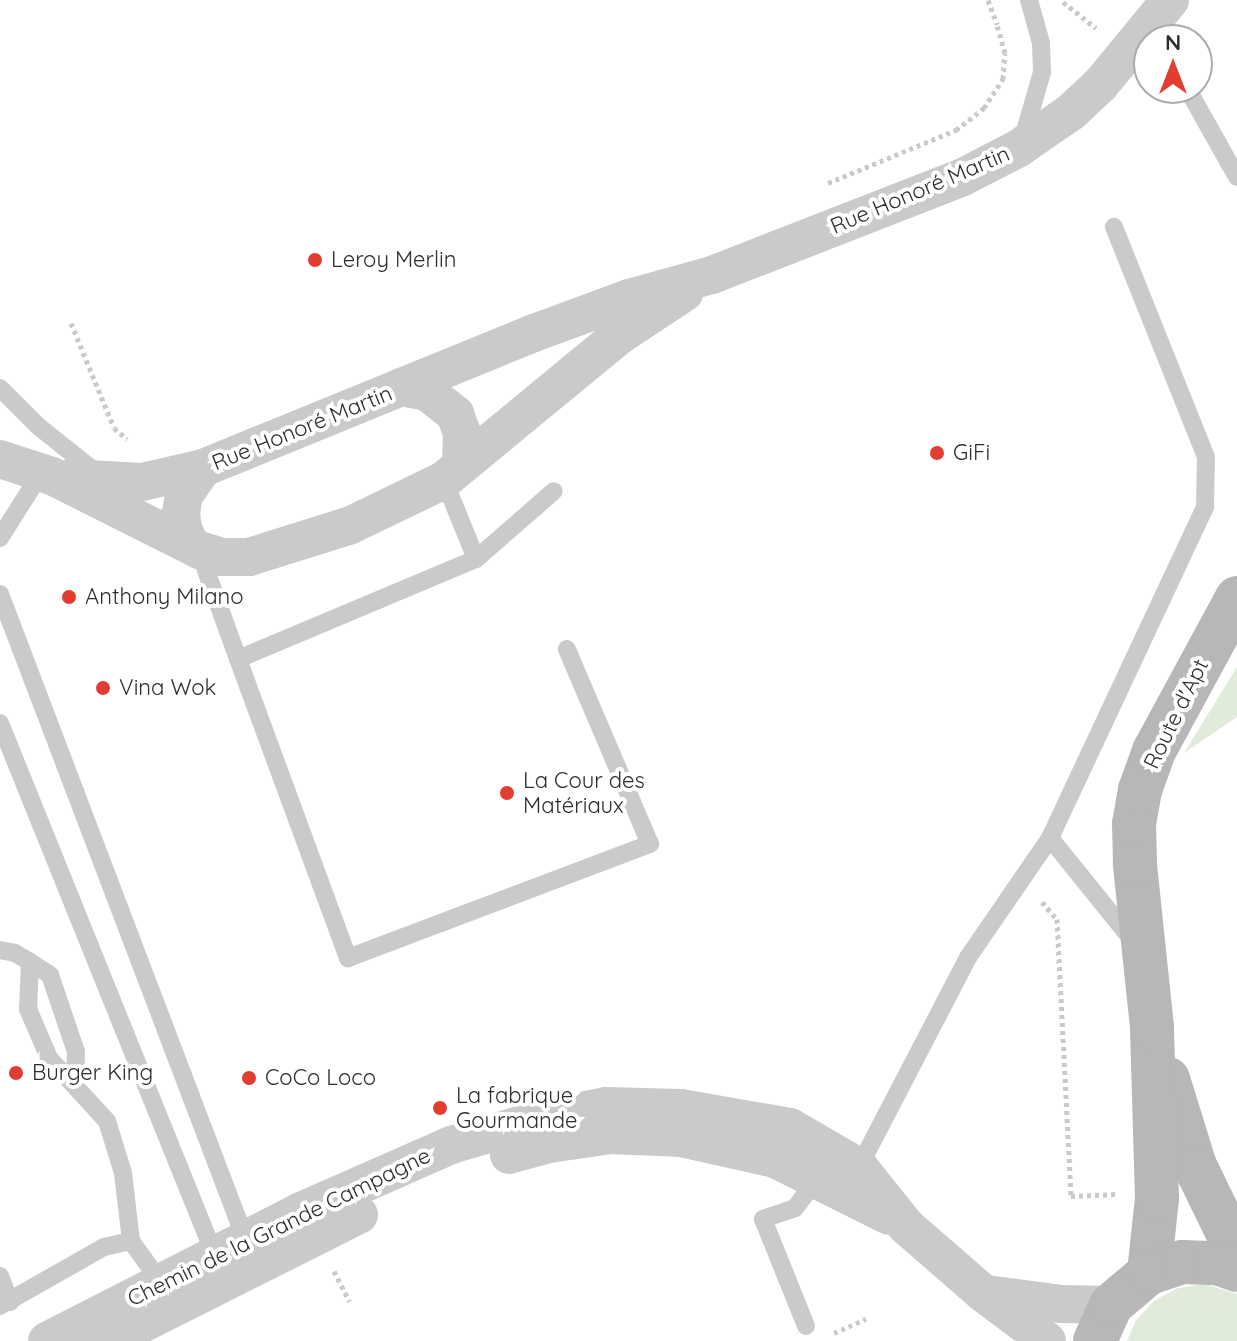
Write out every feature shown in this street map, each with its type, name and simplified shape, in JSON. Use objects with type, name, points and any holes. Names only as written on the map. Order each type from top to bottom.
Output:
[{"type":"main road","name":"Route d'Apt","points":[[1149,1273],[1157,1198],[1152,1027],[1135,864],[1134,824],[1140,790],[1154,751],[1237,598]]},
{"type":"main road","name":"Route d'Apt","points":[[1152,1027],[1195,1166],[1237,1252]]},
{"type":"main road","points":[[1103,1323],[1149,1273],[1182,1262],[1217,1263],[1237,1270]]},
{"type":"street","name":"Rue Honoré Martin","points":[[1155,24],[1170,0]]},
{"type":"street","name":"Rue Honoré Martin","points":[[46,474],[142,482],[203,468],[629,298],[712,275],[963,177],[1019,148],[1071,112],[1133,52]]},
{"type":"street","name":"Rue Honoré Martin","points":[[0,459],[46,474],[195,547],[222,557],[249,557],[351,525],[452,472],[620,335],[712,275]]},
{"type":"street","name":"Rue Honoré Martin","points":[[401,387],[427,392],[455,414],[462,433],[452,472]]},
{"type":"street","name":"Rue Honoré Martin","points":[[195,547],[183,529],[181,513],[184,495],[203,468]]},
{"type":"street","name":"Chemin de la Grande Campagne","points":[[108,1341],[231,1248],[299,1212],[451,1145],[540,1119],[606,1106],[681,1108],[790,1127],[859,1167],[906,1226],[983,1293],[1047,1341]]},
{"type":"street","name":"Chemin de la Grande Campagne","points":[[47,1341],[316,1234],[464,1168],[549,1144],[611,1135],[681,1138],[775,1159],[818,1178],[906,1226]]},
{"type":"street","points":[[983,1293],[1062,1304],[1103,1323]]},
{"type":"lane","points":[[1019,148],[1035,106],[1042,72],[1041,43],[1029,0]]},
{"type":"lane","points":[[1196,104],[1237,177]]},
{"type":"lane","points":[[859,1167],[969,956],[1050,838],[1205,507],[1206,457],[1114,227]]},
{"type":"lane","points":[[0,388],[38,426],[107,481]]},
{"type":"lane","points":[[452,472],[476,559]]},
{"type":"lane","points":[[0,538],[46,474]]},
{"type":"lane","points":[[238,659],[476,559],[554,491]]},
{"type":"lane","points":[[195,547],[348,958],[650,844],[567,649]]},
{"type":"lane","points":[[0,594],[231,1248]]},
{"type":"lane","points":[[0,723],[231,1248]]},
{"type":"lane","points":[[1050,838],[1144,954]]},
{"type":"lane","points":[[0,950],[15,953],[50,975],[76,1052],[75,1084]]},
{"type":"lane","points":[[30,962],[28,1009],[49,1058],[107,1121],[123,1173],[131,1241],[164,1297]]},
{"type":"lane","points":[[806,1326],[763,1219],[795,1208],[818,1178]]},
{"type":"lane","points":[[0,1276],[5,1304],[104,1247],[131,1241]]},
{"type":"path","points":[[1016,886],[1044,903],[1057,919],[1071,1196],[1133,1193]]},
{"type":"path","points":[[829,1335],[866,1319]]},
{"type":"green space","points":[[1237,667],[1237,717],[1184,753]]},
{"type":"green space","points":[[1205,1284],[1237,1294],[1237,1341],[1127,1341],[1136,1320],[1155,1300],[1178,1288]]},
{"type":"place","name":"Leroy Merlin","points":[[315,260]]},
{"type":"place","name":"GiFi","points":[[937,453]]},
{"type":"place","name":"Anthony Milano","points":[[69,597]]},
{"type":"place","name":"Vina Wok","points":[[103,688]]},
{"type":"place","name":"La Cour des Matériaux","points":[[507,793]]},
{"type":"place","name":"Burger King","points":[[16,1073]]},
{"type":"place","name":"CoCo Loco","points":[[249,1078]]},
{"type":"place","name":"La fabrique Gourmande","points":[[440,1108]]}]
